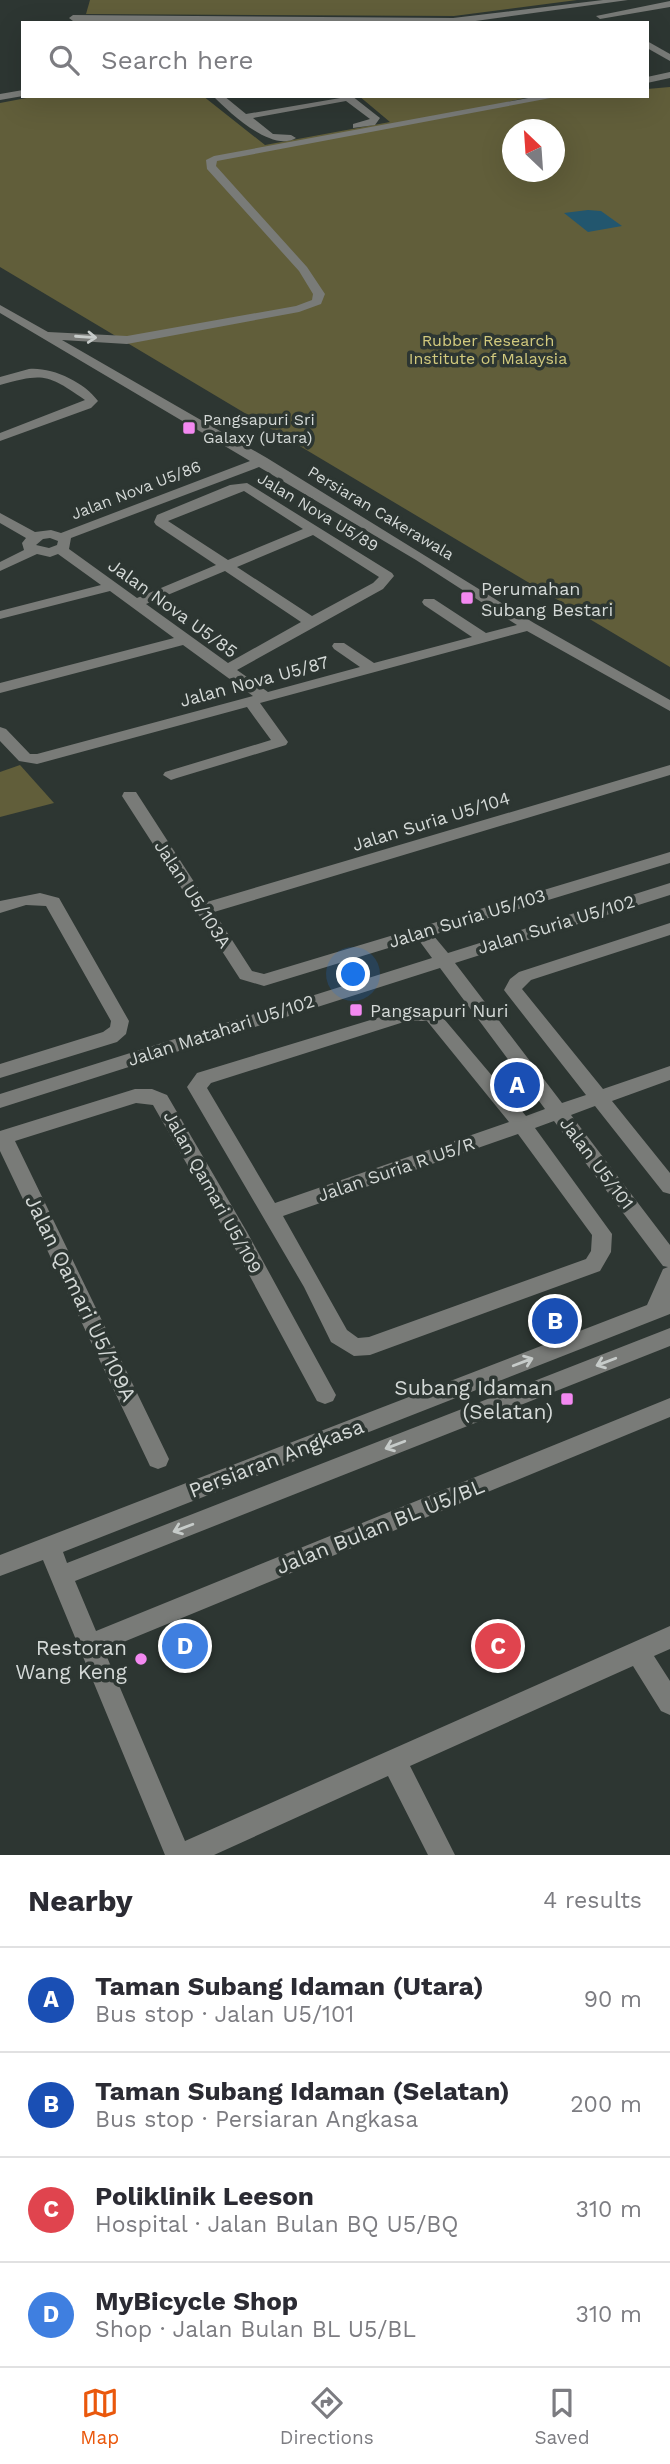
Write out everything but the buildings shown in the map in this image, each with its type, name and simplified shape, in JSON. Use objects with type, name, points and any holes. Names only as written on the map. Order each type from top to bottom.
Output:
[{"type":"street","points":[[453,21],[624,0]]},
{"type":"street","points":[[581,5],[608,21]]},
{"type":"street","points":[[600,16],[665,5],[670,11]]},
{"type":"street","points":[[73,17],[264,21]]},
{"type":"street","points":[[649,45],[670,58]]},
{"type":"street","points":[[649,80],[670,75]]},
{"type":"street","points":[[0,97],[21,93]]},
{"type":"street","points":[[220,98],[276,139],[375,121],[347,98]]},
{"type":"street","points":[[244,117],[341,98]]},
{"type":"street","points":[[46,335],[127,340],[299,309],[319,298],[303,269],[211,167],[210,162],[214,159],[545,98]]},
{"type":"street","name":"Persiaran Cakerawala","points":[[0,309],[242,449],[529,626],[670,706]]},
{"type":"street","points":[[97,364],[127,340]]},
{"type":"street","points":[[0,382],[28,372],[45,371],[92,401],[0,437]]},
{"type":"street","points":[[242,449],[231,472],[283,474]]},
{"type":"street","name":"Jalan Nova U5/86","points":[[61,543],[262,461]]},
{"type":"street","name":"Jalan Nova U5/89","points":[[226,670],[312,623],[378,586],[387,576],[247,487],[235,488],[160,519],[312,623]]},
{"type":"street","points":[[1,519],[34,544]]},
{"type":"street","points":[[135,604],[315,529]]},
{"type":"street","points":[[0,567],[51,534],[61,543]]},
{"type":"street","name":"Jalan Nova U5/85","points":[[61,543],[110,587],[226,670],[258,699],[280,742],[171,775]]},
{"type":"street","points":[[0,549],[5,552],[0,554]]},
{"type":"street","points":[[0,615],[110,587]]},
{"type":"street","points":[[429,603],[484,638]]},
{"type":"street","name":"Jalan Nova U5/87","points":[[0,732],[22,756],[33,760],[529,626]]},
{"type":"street","points":[[0,688],[184,640]]},
{"type":"street","points":[[340,646],[372,669]]},
{"type":"street","name":"Jalan Suria U5/104","points":[[203,909],[670,770]]},
{"type":"street","name":"Jalan U5/103A","points":[[130,796],[246,975],[264,980]]},
{"type":"street","name":"Jalan Suria U5/103","points":[[264,980],[670,857]]},
{"type":"street","name":"Jalan Suria U5/102","points":[[442,959],[670,889]]},
{"type":"street","points":[[0,907],[34,897],[53,902],[120,1021],[119,1029],[110,1037],[0,1071]]},
{"type":"street","points":[[670,929],[525,976],[516,983],[513,990],[670,1187]]},
{"type":"street","name":"Jalan U5/101","points":[[422,932],[670,1260]]},
{"type":"street","name":"Jalan Matahari U5/102","points":[[0,1101],[442,959]]},
{"type":"street","points":[[426,1014],[433,1017],[522,1125],[602,1234],[601,1252],[593,1265],[370,1346],[354,1347],[339,1336],[312,1283],[269,1213],[197,1087],[199,1082],[407,1015],[426,1014]]},
{"type":"street","name":"Jalan Suria R U5/R","points":[[269,1213],[670,1073]]},
{"type":"street","name":"Jalan Qamari U5/109","points":[[2,1138],[135,1096],[152,1096],[160,1100],[240,1238],[325,1395]]},
{"type":"street","name":"Jalan Qamari U5/109A","points":[[2,1138],[158,1459]]},
{"type":"street","points":[[662,1308],[670,1275]]},
{"type":"street","name":"Persiaran Angkasa","points":[[0,1566],[662,1308]]},
{"type":"street","name":"Persiaran Angkasa","points":[[61,1576],[670,1337]]},
{"type":"street","name":"Jalan Bulan BL U5/BL","points":[[90,1645],[670,1407]]},
{"type":"street","points":[[49,1547],[178,1855]]},
{"type":"street","points":[[184,1855],[670,1636]]},
{"type":"street","points":[[637,1651],[670,1703]]},
{"type":"street","points":[[394,1761],[442,1855]]},
{"type":"green space","points":[[90,0],[577,0],[454,16],[86,14]]},
{"type":"green space","name":"Rubber Research Institute of Malaysia","points":[[670,87],[670,667],[0,267],[0,103],[26,98],[206,98],[265,145],[390,122],[361,98],[525,98],[507,102],[549,98],[649,98],[649,89]]},
{"type":"green space","points":[[20,765],[54,803],[0,817],[0,772]]},
{"type":"water","points":[[601,211],[622,226],[588,232],[564,213]]},
{"type":"place","name":"Pangsapuri Sri Galaxy (Utara)","points":[[189,428]]},
{"type":"place","name":"Perumahan Subang Bestari","points":[[467,598]]},
{"type":"place","name":"Pangsapuri Nuri","points":[[356,1010]]},
{"type":"place","name":"Taman Subang Idaman (Utara)","points":[[517,1085]]},
{"type":"place","name":"Taman Subang Idaman (Selatan)","points":[[555,1321]]},
{"type":"place","name":"Subang Idaman (Selatan)","points":[[567,1399]]},
{"type":"place","name":"MyBicycle Shop","points":[[185,1646]]},
{"type":"place","name":"Poliklinik Leeson","points":[[498,1646]]},
{"type":"place","name":"Restoran Wang Keng","points":[[141,1659]]}]
